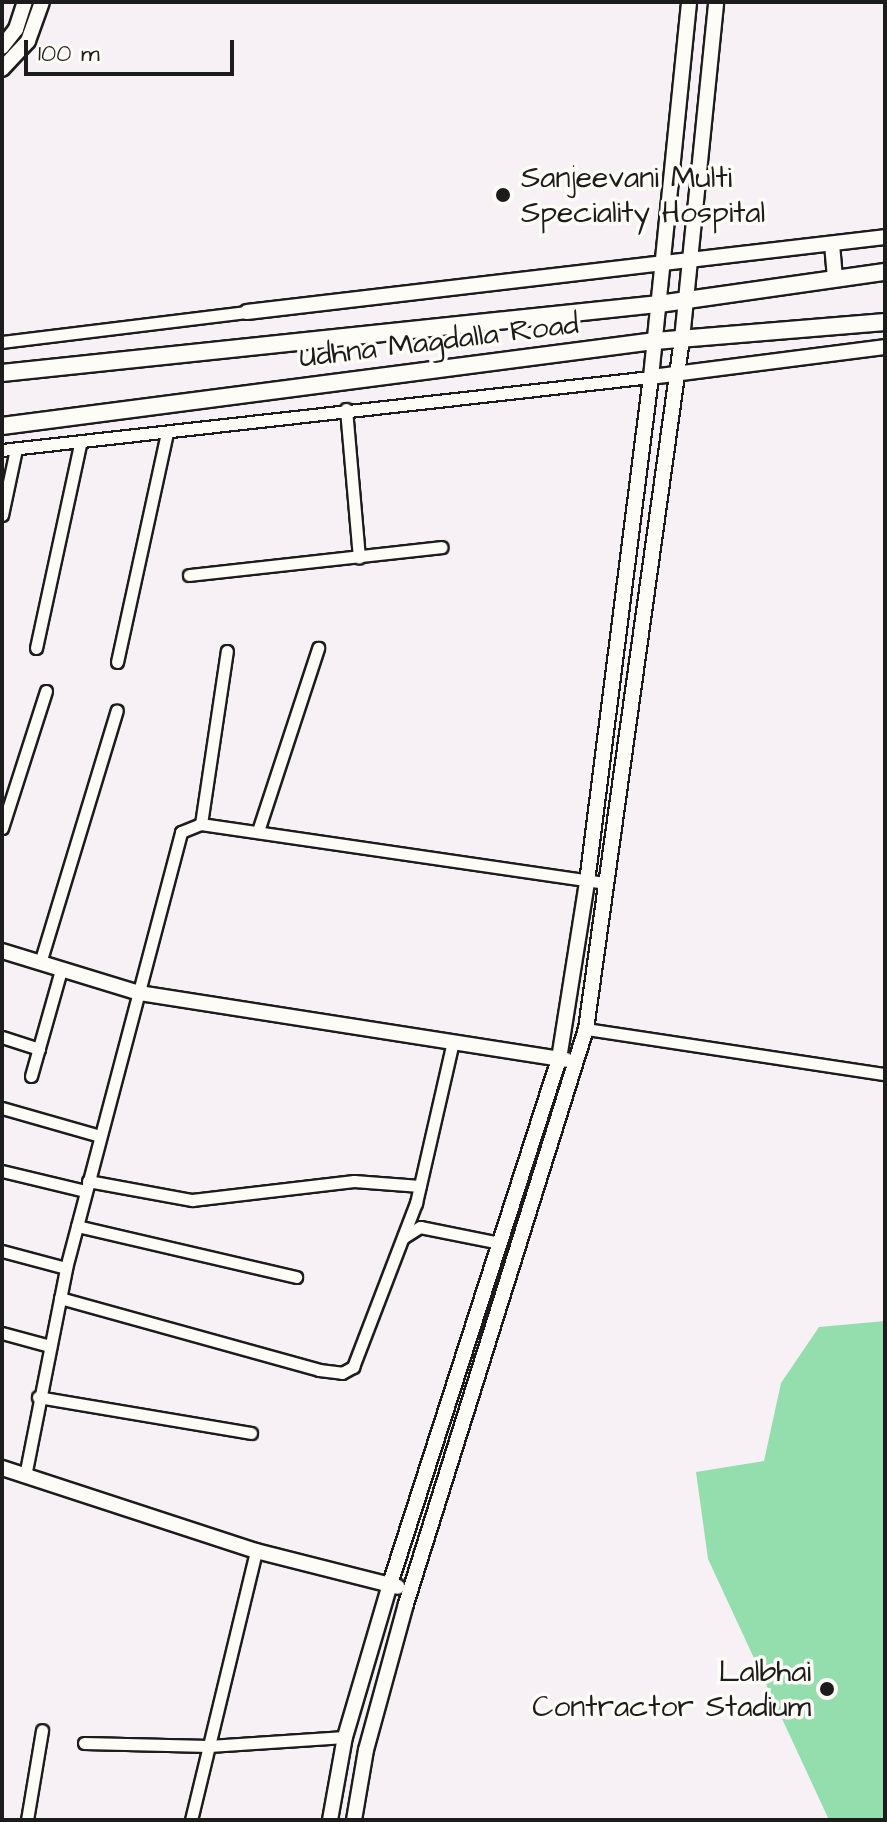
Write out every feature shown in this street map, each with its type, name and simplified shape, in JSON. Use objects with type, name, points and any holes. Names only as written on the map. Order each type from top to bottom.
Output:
[{"type":"main road","name":"Udhna Magdalla Road","points":[[2,373],[659,304],[885,272]]},
{"type":"main road","name":"Udhna Magdalla Road","points":[[2,426],[655,341],[885,322]]},
{"type":"street","points":[[2,47],[16,29],[25,2]]},
{"type":"street","points":[[2,69],[28,41],[42,2]]},
{"type":"street","points":[[330,1820],[345,1737],[390,1584],[559,1059],[587,882],[651,377],[689,2]]},
{"type":"street","points":[[354,1820],[366,1750],[410,1591],[586,1029],[682,339],[716,2]]},
{"type":"street","points":[[2,342],[885,237]]},
{"type":"street","points":[[832,244],[835,279]]},
{"type":"street","points":[[2,450],[80,444],[346,409],[651,377],[885,347]]},
{"type":"street","points":[[346,409],[359,557]]},
{"type":"street","points":[[117,662],[167,432]]},
{"type":"street","points":[[36,648],[80,444]]},
{"type":"street","points":[[2,515],[16,449]]},
{"type":"street","points":[[189,575],[441,547]]},
{"type":"street","points":[[258,831],[318,648]]},
{"type":"street","points":[[201,824],[227,651]]},
{"type":"street","points":[[2,828],[46,691]]},
{"type":"street","points":[[40,963],[117,710]]},
{"type":"street","points":[[25,1476],[38,1397],[66,1268],[178,840],[190,825],[258,831],[606,883]]},
{"type":"street","points":[[2,951],[139,993],[577,1062]]},
{"type":"street","points":[[31,1076],[61,970]]},
{"type":"street","points":[[586,1029],[885,1074]]},
{"type":"street","points":[[2,1037],[39,1049]]},
{"type":"street","points":[[60,1298],[342,1373],[359,1361],[404,1237],[420,1186],[453,1042]]},
{"type":"street","points":[[2,1108],[100,1136]]},
{"type":"street","points":[[2,1171],[192,1200],[354,1181],[420,1186]]},
{"type":"street","points":[[77,1226],[296,1277]]},
{"type":"street","points":[[404,1237],[420,1227],[500,1243]]},
{"type":"street","points":[[2,1251],[66,1268]]},
{"type":"street","points":[[2,1333],[50,1346]]},
{"type":"street","points":[[38,1397],[251,1433]]},
{"type":"street","points":[[2,1468],[256,1551],[410,1591]]},
{"type":"street","points":[[191,1820],[256,1551]]},
{"type":"street","points":[[27,1820],[42,1730]]},
{"type":"street","points":[[84,1743],[209,1746],[345,1737]]},
{"type":"green space","name":"Lalbhai Contractor Stadium","points":[[885,1321],[885,1820],[829,1820],[708,1559],[696,1472],[764,1461],[781,1383],[819,1327]]},
{"type":"place","name":"Sanjeevani Multi Speciality Hospital","points":[[503,195]]},
{"type":"place","name":"Lalbhai Contractor Stadium","points":[[827,1689]]}]
